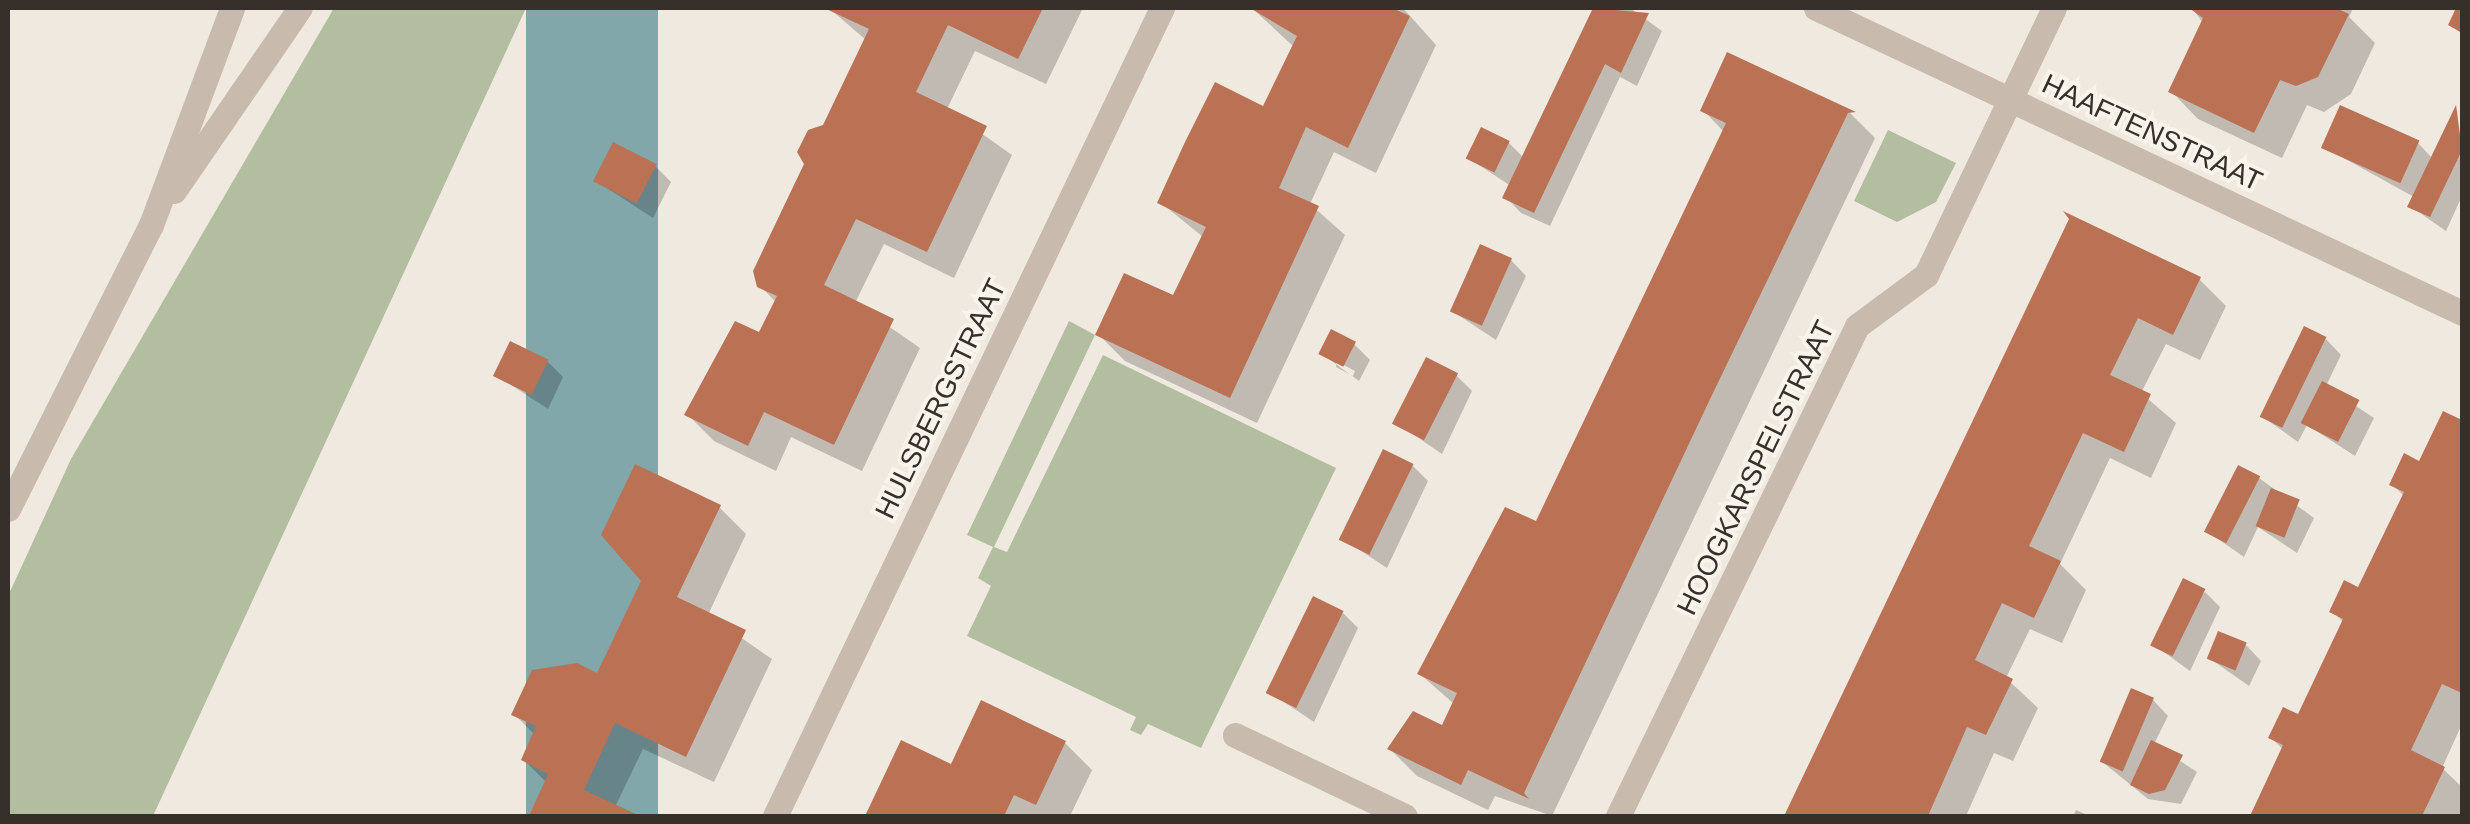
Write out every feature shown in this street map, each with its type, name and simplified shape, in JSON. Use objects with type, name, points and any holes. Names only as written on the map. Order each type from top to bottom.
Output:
[{"type":"street","points":[[8,510],[152,224],[232,8]]},
{"type":"street","points":[[152,224],[300,8]]},
{"type":"street","name":"HULSBERGSTRAAT","points":[[775,816],[1162,8]]},
{"type":"street","name":"HAAFTENSTRAAT","points":[[1816,8],[2462,314]]},
{"type":"street","name":"HOOGKARSPELSTRAAT","points":[[1618,816],[1857,326],[1926,274],[2054,8]]},
{"type":"street","points":[[1235,736],[1405,816]]},
{"type":"green space","points":[[334,8],[526,8],[153,816],[8,816],[8,596],[71,459]]},
{"type":"green space","points":[[1888,130],[1956,163],[1936,202],[1897,222],[1854,201]]},
{"type":"green space","points":[[1069,321],[1095,335],[994,547],[1007,552],[1103,355],[1336,468],[1201,748],[1148,724],[1141,735],[1130,730],[1136,717],[967,636],[991,586],[978,578],[993,547],[967,535]]},
{"type":"water","points":[[526,8],[658,8],[658,816],[526,816]]},
{"type":"building","points":[[824,8],[1043,8],[1018,59],[948,25],[916,92],[987,126],[927,252],[856,219],[824,285],[894,319],[834,445],[764,412],[748,446],[684,415],[735,321],[759,332],[777,296],[757,287],[753,271],[804,164],[797,152],[808,130],[823,125],[869,29]]},
{"type":"building","points":[[1250,8],[1392,8],[1410,16],[1348,148],[1306,127],[1279,188],[1319,206],[1230,398],[1095,335],[1124,273],[1173,295],[1206,227],[1157,203],[1185,142],[1215,82],[1263,106],[1297,36]]},
{"type":"building","points":[[1593,8],[1649,13],[1621,73],[1605,64],[1534,213],[1502,198]]},
{"type":"building","points":[[2189,8],[2336,8],[2349,14],[2318,77],[2296,86],[2280,80],[2254,133],[2168,92],[2203,18]]},
{"type":"building","points":[[2456,8],[2462,8],[2462,33],[2448,25]]},
{"type":"building","points":[[1727,52],[1856,112],[1848,113],[1712,395],[1524,793],[1529,799],[1468,770],[1461,785],[1387,749],[1413,711],[1442,725],[1457,693],[1417,674],[1505,507],[1536,521],[1726,123],[1700,111]]},
{"type":"building","points":[[2340,105],[2419,140],[2400,183],[2321,148]]},
{"type":"building","points":[[2456,105],[2462,150],[2430,217],[2407,207]]},
{"type":"building","points":[[1481,127],[1510,141],[1494,172],[1466,158]]},
{"type":"building","points":[[613,142],[657,164],[637,203],[593,181]]},
{"type":"building","points":[[2063,211],[2201,277],[2173,335],[2138,318],[2110,375],[2151,394],[2124,452],[2083,433],[2029,546],[2061,561],[2034,618],[2002,603],[1975,660],[2013,679],[1986,735],[1967,727],[1928,816],[1784,816],[2069,219]]},
{"type":"building","points":[[1480,244],[1512,258],[1482,326],[1450,312]]},
{"type":"building","points":[[2304,326],[2326,337],[2282,428],[2260,417]]},
{"type":"building","points":[[1331,329],[1356,342],[1343,367],[1318,354]]},
{"type":"building","points":[[510,341],[549,360],[532,395],[493,376]]},
{"type":"building","points":[[1426,357],[1458,373],[1424,440],[1392,424]]},
{"type":"building","points":[[2322,381],[2359,400],[2338,442],[2301,423]]},
{"type":"building","points":[[2443,411],[2462,420],[2462,693],[2442,684],[2411,750],[2445,767],[2422,816],[2250,816],[2283,745],[2268,738],[2283,707],[2298,714],[2343,619],[2329,612],[2344,580],[2358,587],[2404,492],[2389,485],[2404,453],[2419,461]]},
{"type":"building","points":[[1383,449],[1414,464],[1369,555],[1339,540]]},
{"type":"building","points":[[635,464],[721,505],[677,597],[746,630],[686,757],[615,723],[584,790],[640,816],[529,816],[548,774],[521,760],[536,726],[511,715],[532,670],[577,663],[597,673],[641,581],[601,535]]},
{"type":"building","points":[[2238,465],[2260,476],[2226,543],[2204,532]]},
{"type":"building","points":[[2271,488],[2300,500],[2284,538],[2256,526]]},
{"type":"building","points":[[2183,578],[2205,589],[2173,656],[2150,645]]},
{"type":"building","points":[[1313,596],[1344,611],[1296,708],[1266,693]]},
{"type":"building","points":[[2218,631],[2247,643],[2236,670],[2207,659]]},
{"type":"building","points":[[2131,688],[2154,698],[2123,771],[2100,762]]},
{"type":"building","points":[[981,700],[1066,741],[1036,805],[1014,795],[1004,816],[865,816],[901,740],[951,764]]},
{"type":"building","points":[[2151,740],[2183,755],[2165,790],[2149,794],[2130,785]]}]
